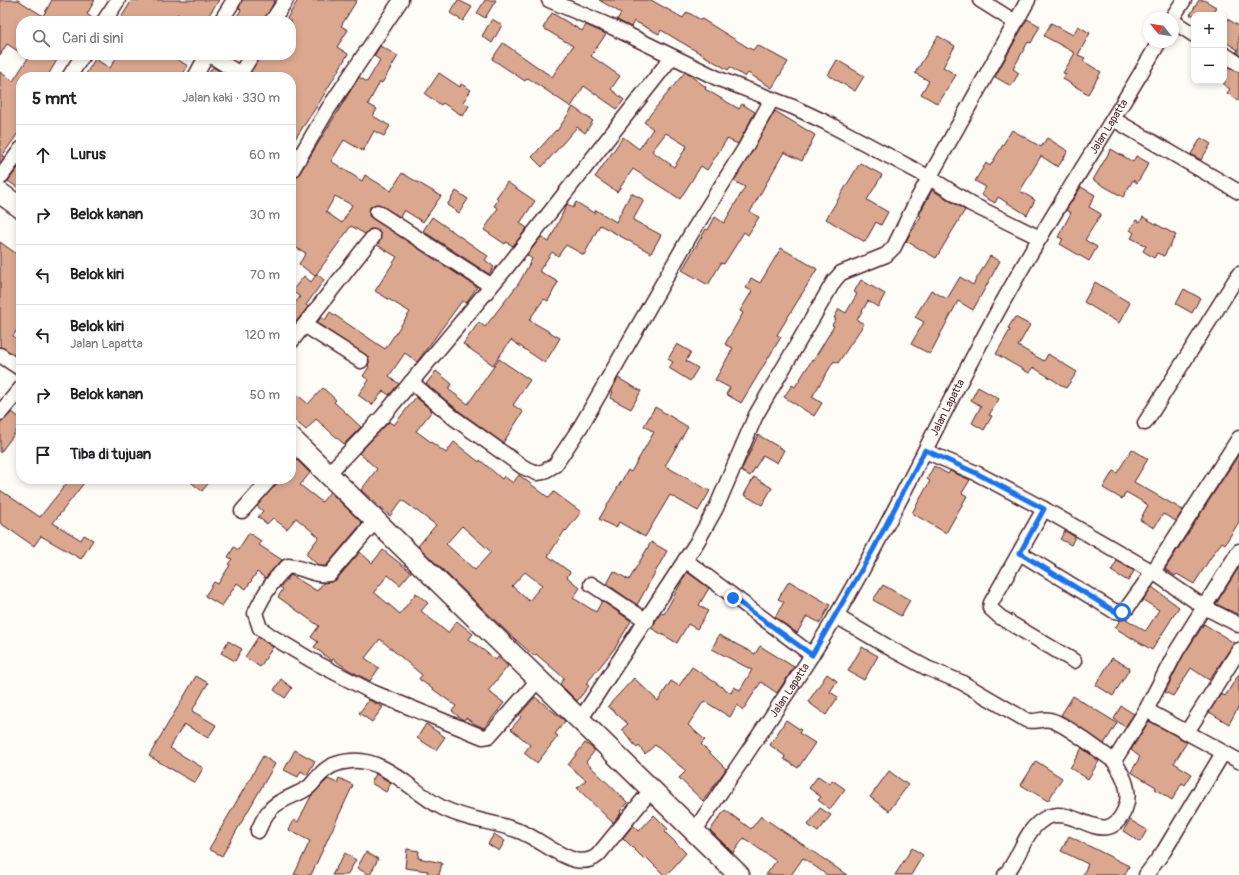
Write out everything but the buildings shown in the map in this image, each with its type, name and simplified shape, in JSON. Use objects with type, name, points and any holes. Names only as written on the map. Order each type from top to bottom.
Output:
[{"type":"main road","points":[[0,193],[16,204]]},
{"type":"main road","points":[[296,448],[328,474],[376,520],[739,875]]},
{"type":"street","points":[[107,16],[118,0]]},
{"type":"street","points":[[224,16],[234,0]]},
{"type":"street","points":[[275,16],[286,0]]},
{"type":"street","points":[[296,163],[328,109],[401,0]]},
{"type":"street","points":[[549,0],[612,27],[719,79],[772,99],[825,122],[930,178],[971,204],[1040,238]]},
{"type":"street","points":[[980,0],[1015,22]]},
{"type":"street","points":[[580,720],[647,621],[697,542],[716,508],[756,415],[834,281],[841,273],[852,268],[865,265],[886,255],[894,247],[930,178],[1028,0]]},
{"type":"street","points":[[1176,12],[1184,0]]},
{"type":"street","points":[[1179,25],[1191,33]]},
{"type":"street","name":"Jalan Lapatta","points":[[694,832],[812,655],[836,616],[900,502],[982,340],[1040,238],[1155,48]]},
{"type":"street","points":[[1227,56],[1239,64]]},
{"type":"street","points":[[328,474],[383,416],[524,246],[672,57]]},
{"type":"street","points":[[72,72],[80,60]]},
{"type":"street","points":[[198,72],[206,60]]},
{"type":"street","points":[[217,60],[237,72]]},
{"type":"street","points":[[241,72],[249,60]]},
{"type":"street","points":[[411,382],[454,418],[523,467],[537,473],[543,472],[555,465],[581,426],[691,234],[744,148],[772,99]]},
{"type":"street","points":[[1113,119],[1239,192]]},
{"type":"street","points":[[0,178],[16,156]]},
{"type":"street","points":[[377,212],[490,286]]},
{"type":"street","points":[[296,337],[306,326],[373,237]]},
{"type":"street","points":[[1145,423],[1239,274]]},
{"type":"street","points":[[306,326],[361,362]]},
{"type":"street","points":[[0,355],[16,366]]},
{"type":"street","points":[[0,413],[16,394]]},
{"type":"street","points":[[1020,553],[1118,612],[1122,612],[1127,608],[1153,572],[1239,438]]},
{"type":"street","points":[[925,450],[970,470],[1044,509],[1153,572],[1204,608],[1239,625]]},
{"type":"street","points":[[242,511],[266,484]]},
{"type":"street","points":[[1044,509],[991,603],[990,608],[1000,616],[1074,661]]},
{"type":"street","points":[[376,520],[330,574],[314,574],[302,569],[288,566],[281,571],[268,588],[255,614],[260,628],[311,660],[372,692],[483,736],[489,736],[539,679]]},
{"type":"street","points":[[1114,762],[1146,710],[1169,664],[1239,551]]},
{"type":"street","points":[[685,560],[812,655]]},
{"type":"street","points":[[591,584],[647,621]]},
{"type":"street","points":[[836,616],[895,651],[927,668],[961,682],[1026,720],[1032,722],[1045,719],[1057,722],[1114,762],[1129,792],[1128,801],[1118,822],[1112,826],[1102,828],[1070,817],[1048,816],[1037,824],[1028,835],[1015,861],[1005,875]]},
{"type":"street","points":[[1187,732],[1239,650]]},
{"type":"street","points":[[1146,710],[1239,762]]},
{"type":"street","points":[[1146,875],[1164,851],[1223,753]]},
{"type":"street","points":[[258,831],[274,805],[309,788],[318,776],[332,765],[361,761],[388,771],[423,796],[452,812],[520,831],[562,854],[575,860],[584,861],[592,860],[598,855],[652,789]]},
{"type":"route","points":[[733,598],[812,655],[873,550],[919,465],[925,450],[958,464],[1044,509],[1020,553],[1114,611],[1122,612]]}]
